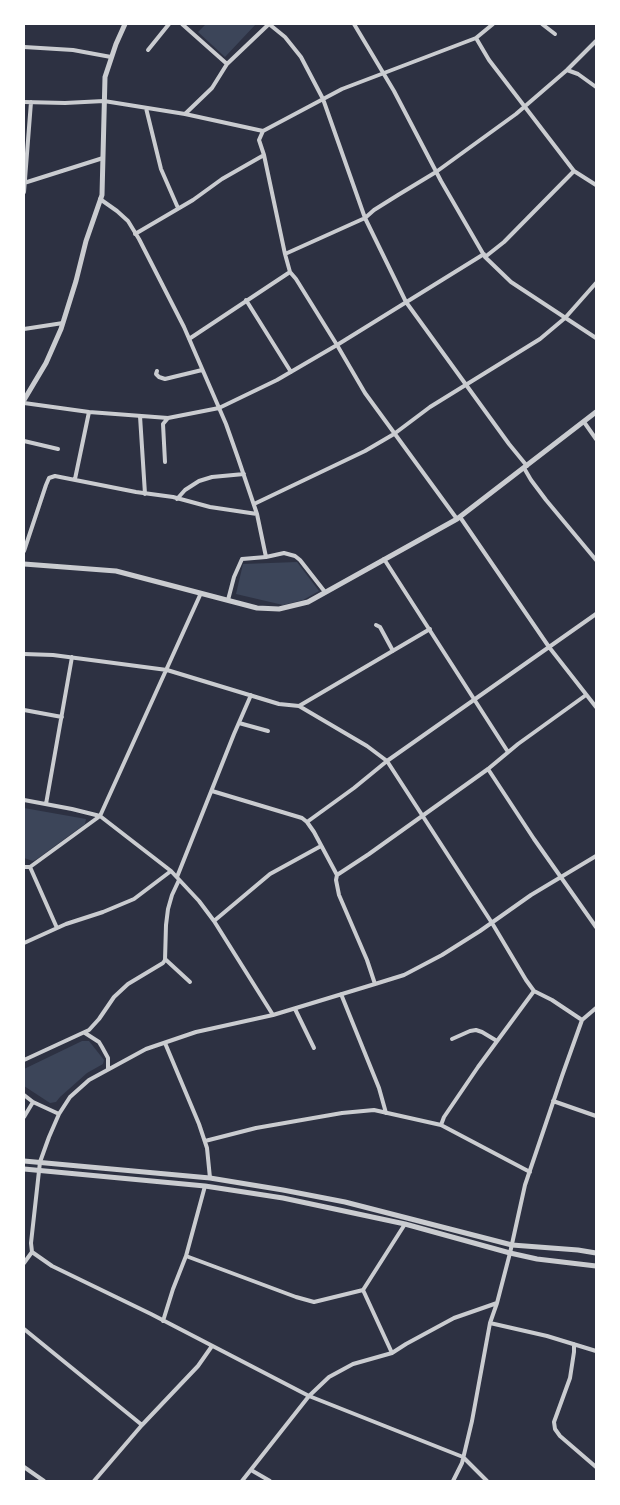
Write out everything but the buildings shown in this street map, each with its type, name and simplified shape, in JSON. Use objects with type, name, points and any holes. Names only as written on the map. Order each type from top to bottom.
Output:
[{"type":"street","points":[[125,24],[105,76],[102,195],[86,241],[63,323],[46,364],[24,401],[89,412],[168,418],[219,408],[277,380],[485,256],[504,242],[574,171]]},
{"type":"street","points":[[148,50],[169,24]]},
{"type":"street","points":[[182,24],[227,64]]},
{"type":"street","points":[[185,114],[212,88],[227,64],[269,24],[285,37],[301,57],[323,99],[366,218],[406,302],[525,467],[531,480],[596,560]]},
{"type":"street","points":[[354,24],[384,74],[436,172],[485,256],[511,282],[596,338]]},
{"type":"street","points":[[493,24],[476,38],[342,89],[263,131],[259,140],[290,272],[337,345],[364,392],[458,518],[549,647],[596,707]]},
{"type":"street","points":[[542,24],[555,34]]},
{"type":"street","points":[[476,38],[489,60],[525,105],[551,143],[574,171],[596,185]]},
{"type":"street","points":[[285,254],[366,218],[374,210],[398,194],[436,172],[525,105],[567,70],[596,41]]},
{"type":"street","points":[[24,47],[73,50],[111,57]]},
{"type":"street","points":[[567,70],[578,74],[596,87]]},
{"type":"street","points":[[24,102],[65,103],[104,101],[185,114],[263,131]]},
{"type":"street","points":[[24,192],[31,102]]},
{"type":"street","points":[[146,108],[161,169],[178,208]]},
{"type":"street","points":[[135,234],[264,155]]},
{"type":"street","points":[[24,183],[103,158]]},
{"type":"street","points":[[100,199],[128,221],[189,339],[226,424],[244,474],[257,514],[266,558]]},
{"type":"street","points":[[189,339],[290,272]]},
{"type":"street","points":[[254,504],[365,452],[394,434],[430,407],[540,339],[565,318],[596,283]]},
{"type":"street","points":[[246,300],[291,372]]},
{"type":"street","points":[[24,329],[63,323]]},
{"type":"street","points":[[156,371],[159,377],[165,379],[202,370]]},
{"type":"street","points":[[75,479],[89,412]]},
{"type":"street","points":[[24,564],[116,571],[257,608],[279,609],[308,602],[458,518],[596,412]]},
{"type":"street","points":[[140,416],[145,494]]},
{"type":"street","points":[[165,462],[163,424],[168,418]]},
{"type":"street","points":[[584,422],[596,439]]},
{"type":"street","points":[[24,441],[58,449]]},
{"type":"street","points":[[177,499],[185,490],[198,481],[212,477],[244,474]]},
{"type":"street","points":[[24,552],[34,518],[50,478],[55,476],[177,499],[210,508],[257,514]]},
{"type":"street","points":[[228,600],[234,576],[242,560],[266,558],[284,553],[295,556],[325,592]]},
{"type":"street","points":[[384,559],[508,752]]},
{"type":"street","points":[[24,868],[30,867],[100,816],[201,593]]},
{"type":"street","points":[[307,822],[387,761],[596,614]]},
{"type":"street","points":[[376,625],[380,627],[393,651]]},
{"type":"street","points":[[299,706],[430,629]]},
{"type":"street","points":[[24,654],[72,657],[167,670],[278,704],[299,706],[367,746],[387,761],[534,991],[552,1000],[582,1020]]},
{"type":"street","points":[[46,804],[72,657]]},
{"type":"street","points":[[24,1060],[90,1030],[114,996],[128,984],[159,966],[165,959],[166,925],[172,895],[251,695]]},
{"type":"street","points":[[337,875],[488,769],[508,752],[586,695]]},
{"type":"street","points":[[24,710],[62,717]]},
{"type":"street","points":[[239,723],[268,731]]},
{"type":"street","points":[[488,769],[596,927]]},
{"type":"street","points":[[212,791],[302,818],[307,822],[337,875],[339,895],[367,960],[375,984]]},
{"type":"street","points":[[24,800],[72,808],[100,816],[170,871],[199,901],[214,921],[273,1015]]},
{"type":"street","points":[[214,921],[270,874],[321,846]]},
{"type":"street","points":[[487,1481],[463,1457],[309,1396],[52,1266],[32,1252],[30,1243],[40,1162],[59,1114],[70,1097],[89,1080],[146,1048],[196,1032],[295,1009],[404,975],[420,968],[596,856]]},
{"type":"street","points":[[30,867],[57,928]]},
{"type":"street","points":[[24,943],[57,928],[134,899],[170,871]]},
{"type":"street","points":[[165,959],[190,982]]},
{"type":"street","points":[[440,1125],[497,1041],[534,991]]},
{"type":"street","points":[[341,994],[380,1088],[386,1113]]},
{"type":"street","points":[[453,1481],[463,1457],[472,1421],[490,1323],[510,1253],[525,1185],[582,1020],[596,1008]]},
{"type":"street","points":[[295,1009],[314,1048]]},
{"type":"street","points":[[452,1039],[476,1030],[497,1041]]},
{"type":"street","points":[[85,1033],[102,1047],[108,1058],[108,1069]]},
{"type":"street","points":[[164,1043],[205,1141],[210,1178]]},
{"type":"street","points":[[24,1095],[33,1102],[59,1114]]},
{"type":"street","points":[[553,1101],[596,1116]]},
{"type":"street","points":[[24,1117],[33,1102]]},
{"type":"street","points":[[205,1141],[256,1128],[342,1113],[374,1110],[440,1125],[530,1172]]},
{"type":"street","points":[[24,1161],[210,1178],[345,1202],[512,1245],[596,1253]]},
{"type":"street","points":[[24,1169],[205,1186],[282,1198],[405,1224],[537,1259],[596,1266]]},
{"type":"street","points":[[163,1321],[172,1289],[186,1256],[205,1186]]},
{"type":"street","points":[[186,1256],[296,1298],[314,1302],[364,1290],[405,1224]]},
{"type":"street","points":[[24,1263],[32,1252]]},
{"type":"street","points":[[364,1290],[392,1353]]},
{"type":"street","points":[[242,1481],[309,1396],[330,1377],[353,1364],[392,1353],[454,1318],[497,1303]]},
{"type":"street","points":[[490,1323],[547,1336],[596,1352]]},
{"type":"street","points":[[24,1330],[142,1425]]},
{"type":"street","points":[[574,1344],[570,1378],[554,1422],[555,1429],[560,1436],[596,1468]]},
{"type":"street","points":[[94,1481],[142,1425],[198,1366],[212,1346]]},
{"type":"street","points":[[24,1467],[44,1481]]},
{"type":"street","points":[[251,1470],[270,1481]]},
{"type":"shaded area","points":[[206,24],[256,24],[225,57],[198,32]]},
{"type":"shaded area","points":[[297,562],[319,591],[303,600],[283,605],[236,594],[243,564]]},
{"type":"shaded area","points":[[24,808],[86,819],[85,824],[33,861],[24,858]]},
{"type":"shaded area","points":[[82,1041],[89,1041],[104,1060],[103,1064],[87,1073],[56,1102],[50,1103],[24,1086],[24,1069]]}]
